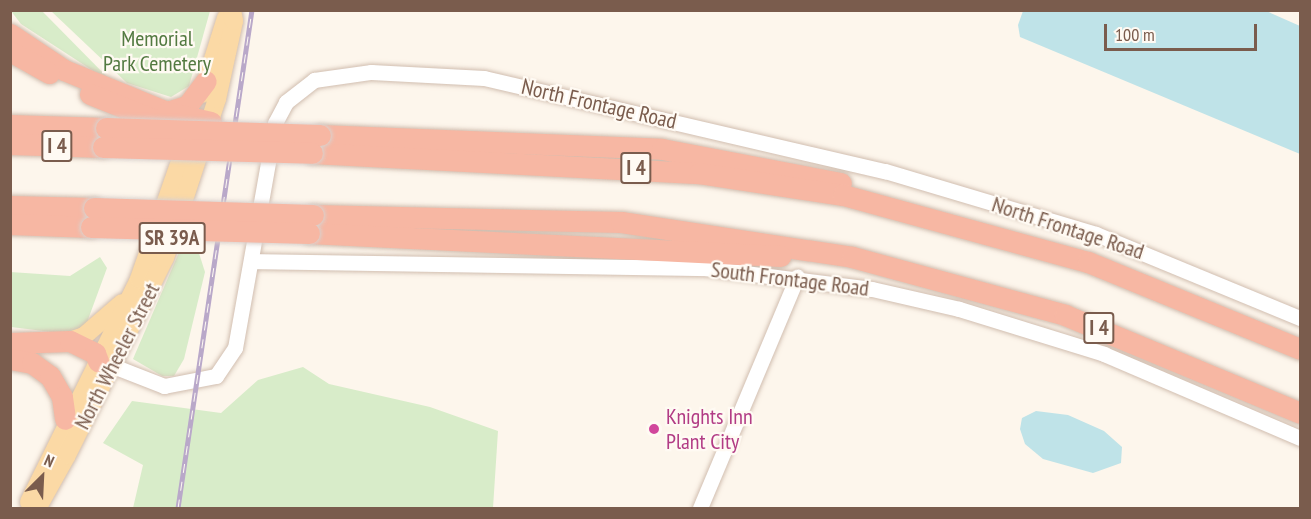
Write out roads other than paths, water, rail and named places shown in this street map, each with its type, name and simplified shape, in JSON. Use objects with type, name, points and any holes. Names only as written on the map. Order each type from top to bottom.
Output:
[{"type":"highway","points":[[10,34],[64,70],[201,126]]},
{"type":"highway","points":[[10,51],[119,109],[201,126]]},
{"type":"highway","points":[[167,112],[187,106],[206,81]]},
{"type":"highway","points":[[10,125],[104,138]]},
{"type":"highway","name":"I 4","points":[[10,144],[104,138],[316,144],[699,173],[843,195],[955,222],[1088,262],[1300,349]]},
{"type":"highway","name":"I 4","points":[[10,206],[92,218],[311,224],[621,222],[759,240],[888,265],[1065,315],[1300,413]]},
{"type":"highway","points":[[10,224],[92,218]]},
{"type":"highway","points":[[10,343],[70,341],[95,353],[105,363]]},
{"type":"highway","points":[[10,358],[105,363]]},
{"type":"highway","points":[[10,358],[32,363],[50,376],[62,398],[66,419]]},
{"type":"main road","name":"SR 39A","points":[[201,126],[206,81],[224,19],[231,11]]},
{"type":"main road","name":"SR 39A","points":[[201,126],[232,32],[231,11]]},
{"type":"main road","name":"North Wheeler Street","points":[[30,508],[39,505],[105,363],[175,178],[201,126]]},
{"type":"main road","name":"North Wheeler Street","points":[[30,508],[66,419],[105,363],[154,282],[188,194],[201,126]]},
{"type":"main road","points":[[70,341],[105,320],[135,288]]},
{"type":"street","name":"North Frontage Road","points":[[105,363],[164,386],[216,376],[235,348],[253,261],[275,123],[286,102],[314,80],[333,75],[424,72],[484,78],[885,171],[1096,234],[1300,318]]},
{"type":"street","name":"South Frontage Road","points":[[253,261],[650,265],[797,277],[883,292],[1026,328],[1104,354],[1300,438]]},
{"type":"street","points":[[700,508],[797,277]]},
{"type":"water","points":[[1264,10],[1300,26],[1300,154],[1020,37],[1018,25],[1023,11]]},
{"type":"water","points":[[1036,411],[1068,415],[1104,431],[1122,447],[1121,463],[1093,473],[1043,459],[1025,444],[1020,429],[1022,418]]},
{"type":"railway","points":[[178,508],[252,10]]},
{"type":"place","name":"Knights Inn Plant City","points":[[654,429]]},
{"type":"park label","name":"Memorial Park Cemetery","points":[[157,50]]}]
